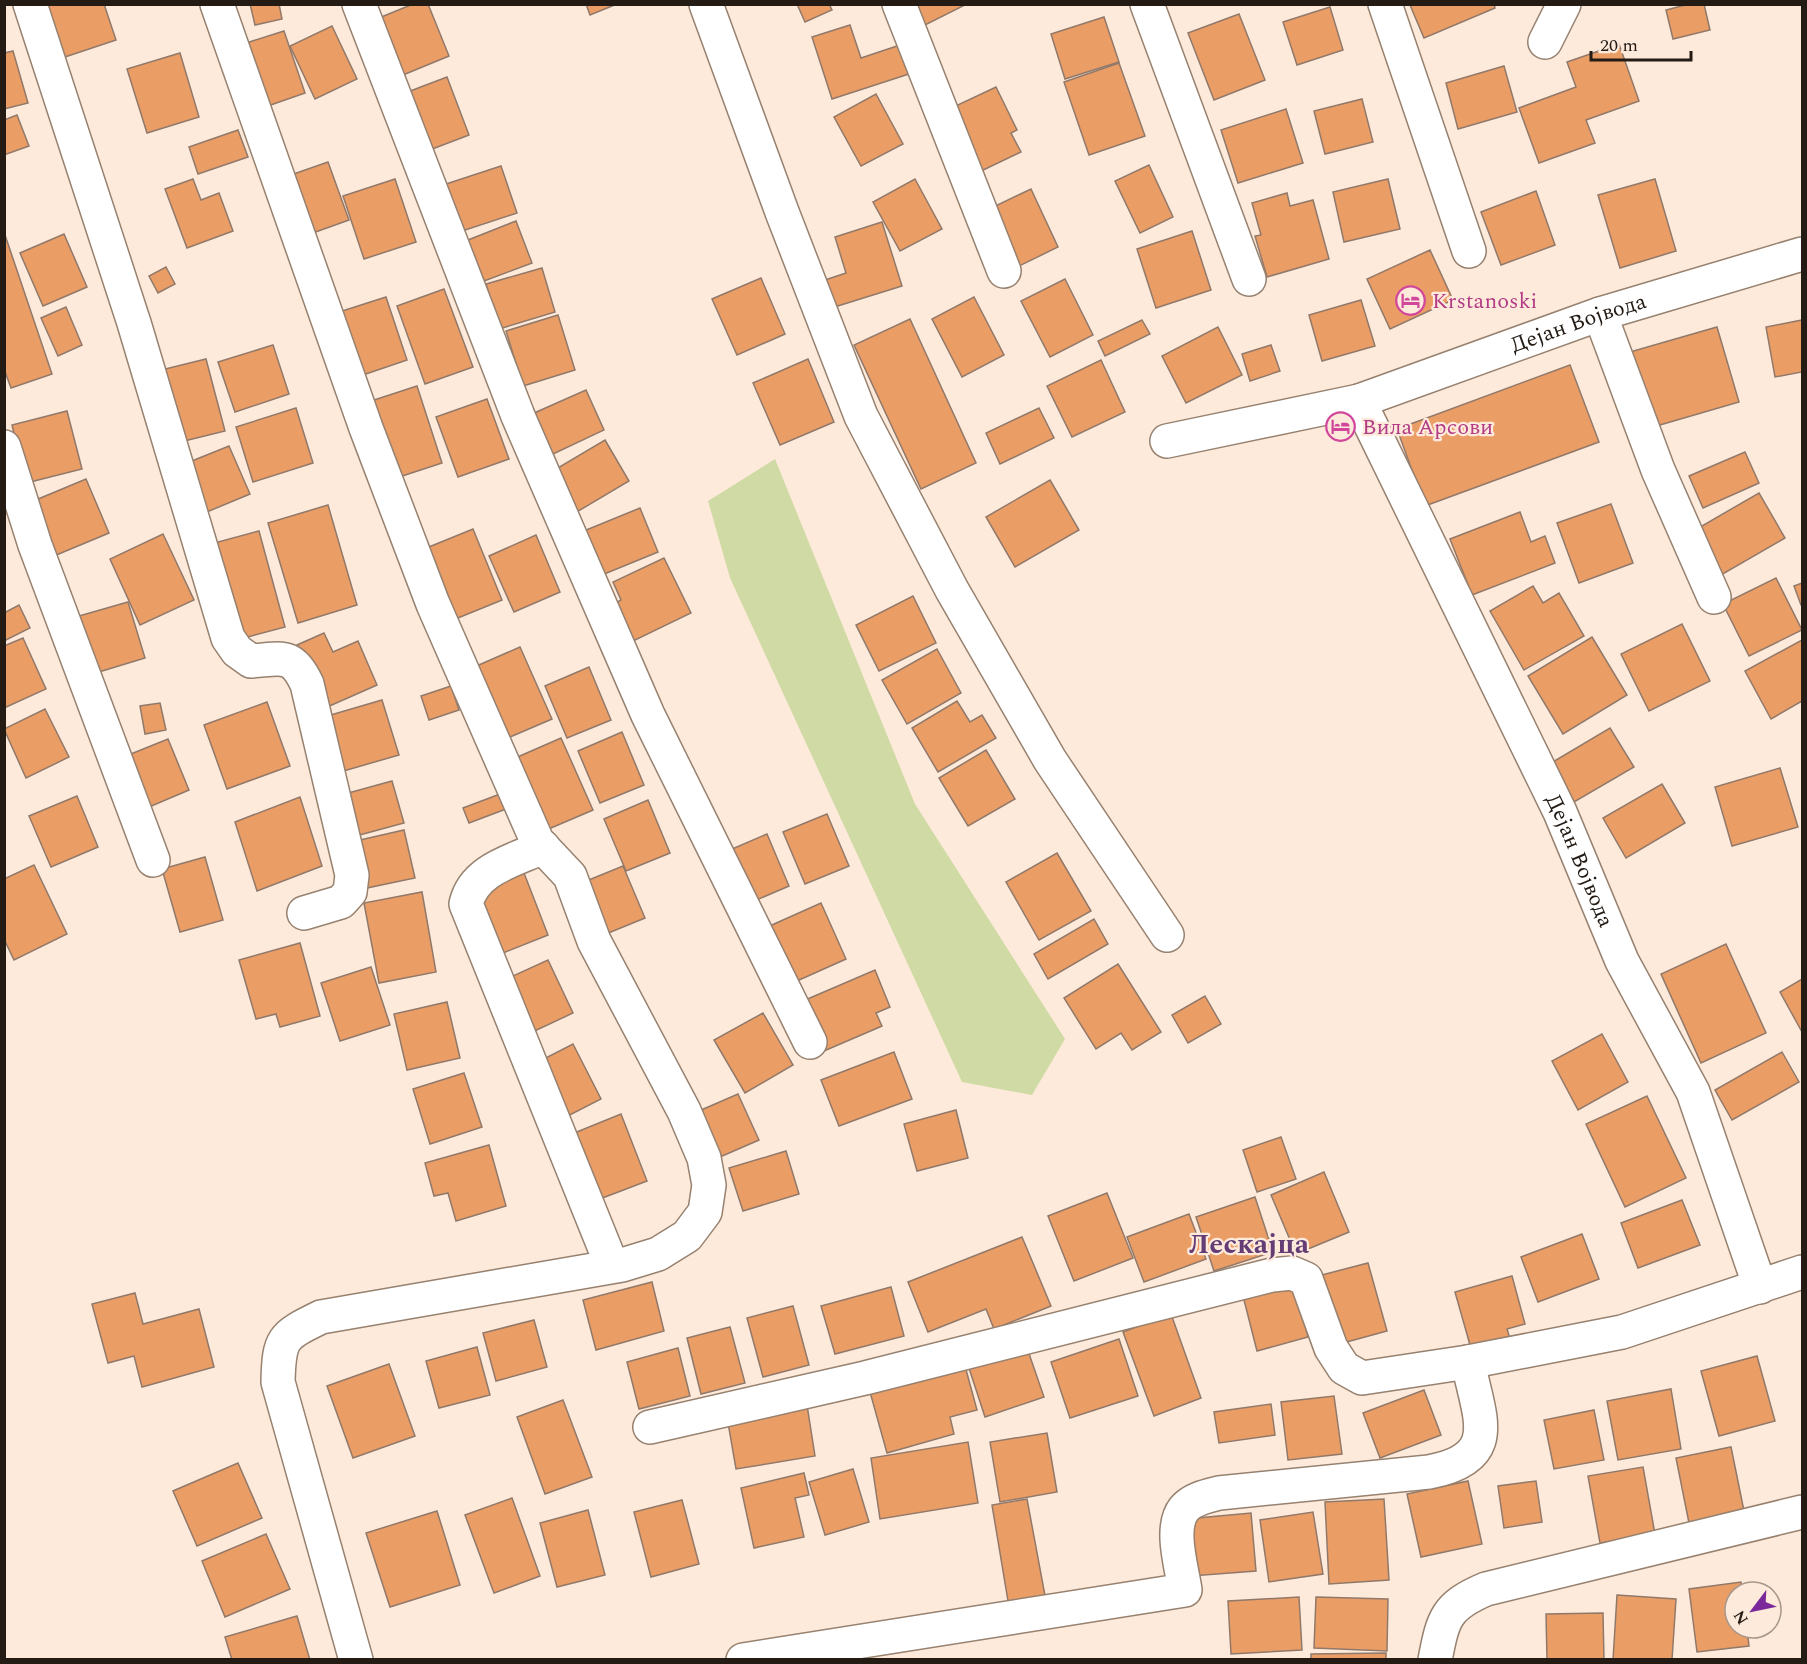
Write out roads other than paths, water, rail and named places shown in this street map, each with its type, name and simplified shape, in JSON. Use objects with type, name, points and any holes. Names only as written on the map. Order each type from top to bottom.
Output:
[{"type":"street","points":[[30,4],[134,323],[228,638],[237,651],[251,662],[278,657],[291,661],[301,670],[307,684],[352,875],[350,892],[340,902],[304,913]]},
{"type":"street","points":[[218,4],[366,428],[433,604],[537,841],[570,876],[594,940],[684,1111],[704,1158],[708,1176],[705,1212],[687,1236],[658,1254],[612,1266],[321,1317],[295,1330],[279,1349],[279,1382],[356,1659]]},
{"type":"street","points":[[359,4],[518,416],[583,566],[648,715],[810,1042]]},
{"type":"street","points":[[706,4],[786,223],[861,416],[952,590],[1050,760],[1167,935]]},
{"type":"street","points":[[899,4],[1004,272]]},
{"type":"street","points":[[1147,4],[1248,279]]},
{"type":"street","points":[[1385,4],[1469,251]]},
{"type":"street","points":[[1545,42],[1564,4]]},
{"type":"street","name":"Дејан Војвода","points":[[1167,441],[1359,401],[1600,314],[1803,254]]},
{"type":"street","points":[[1600,314],[1658,470],[1714,597]]},
{"type":"street","name":"Дејан Војвода","points":[[1359,401],[1560,812],[1622,961],[1693,1092],[1760,1287]]},
{"type":"street","points":[[4,447],[35,545],[153,860]]},
{"type":"street","points":[[543,847],[481,876],[469,890],[466,904],[612,1266]]},
{"type":"street","points":[[650,1427],[865,1378],[1239,1283],[1292,1273],[1306,1279],[1331,1348],[1344,1368],[1362,1378],[1468,1362],[1622,1332],[1803,1272]]},
{"type":"street","points":[[743,1659],[1185,1590],[1177,1531],[1184,1510],[1198,1499],[1219,1494],[1429,1472],[1452,1468],[1473,1455],[1482,1432],[1468,1362]]},
{"type":"street","points":[[1435,1659],[1441,1627],[1460,1600],[1486,1589],[1803,1512]]},
{"type":"place","name":"Krstanoski","points":[[1411,301]]},
{"type":"place","name":"Вила Арсови","points":[[1341,427]]},
{"type":"district","name":"Лескајца","points":[[1249,1244]]}]
